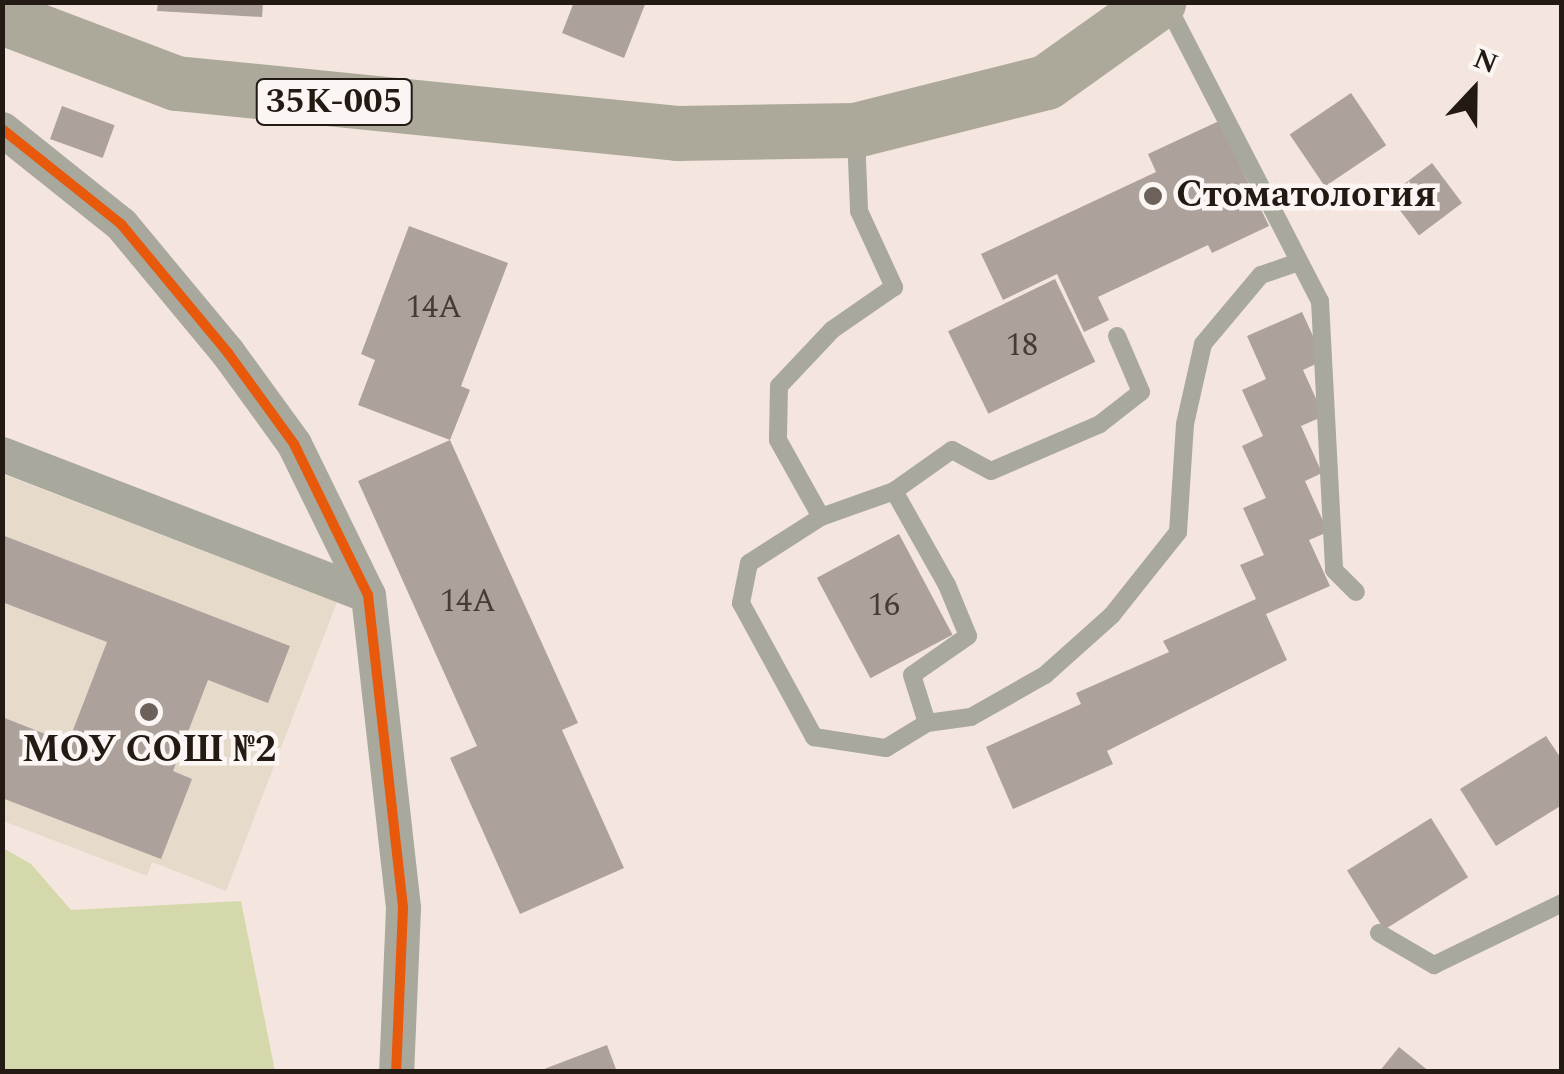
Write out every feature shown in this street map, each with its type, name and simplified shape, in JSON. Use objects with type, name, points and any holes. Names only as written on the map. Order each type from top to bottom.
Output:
[{"type":"main road","name":"35К-005","points":[[2,17],[176,83],[677,132],[856,130],[1046,82],[1158,2]]},
{"type":"street","points":[[2,129],[121,224],[228,352],[294,444],[368,594],[403,908],[396,1072]]},
{"type":"street","points":[[2,454],[368,594]]},
{"type":"lane","points":[[1166,2],[1295,263],[1320,301],[1326,350],[1334,570],[1356,592]]},
{"type":"lane","points":[[821,517],[778,440],[779,386],[832,330],[894,287],[859,211],[856,130]]},
{"type":"lane","points":[[1118,336],[1141,392],[1100,424],[991,471],[952,450],[894,491],[821,517],[749,563],[741,602],[814,738],[886,748],[927,723],[971,716],[1045,675],[1112,615],[1178,532],[1185,424],[1203,344],[1261,274],[1295,263]]},
{"type":"lane","points":[[894,491],[947,585],[968,636],[912,676],[927,723]]},
{"type":"lane","points":[[1379,933],[1434,966],[1562,903]]},
{"type":"shaded area","name":"МОУ СОШ №2","points":[[2,474],[337,602],[226,891],[152,862],[147,876],[3,821]]},
{"type":"green space","points":[[3,848],[31,864],[71,910],[241,901],[275,1071],[3,1071]]},
{"type":"building","points":[[158,2],[263,2],[262,17],[157,11]]},
{"type":"building","points":[[574,2],[646,2],[624,58],[562,33]]},
{"type":"building","points":[[1351,93],[1386,145],[1325,187],[1290,134]]},
{"type":"building","points":[[62,106],[115,125],[103,158],[50,139]]},
{"type":"building","points":[[1219,121],[1269,226],[1212,253],[1208,245],[1098,297],[1109,320],[1084,332],[1057,274],[1003,300],[981,254],[1156,172],[1148,154]]},
{"type":"building","points":[[1432,163],[1462,203],[1419,235],[1389,195]]},
{"type":"building","points":[[409,226],[508,263],[461,386],[470,390],[450,440],[358,405],[375,360],[361,354]]},
{"type":"building","points":[[1055,279],[1095,362],[988,414],[948,331]]},
{"type":"building","points":[[1302,312],[1324,360],[1303,370],[1324,416],[1301,426],[1322,473],[1305,481],[1328,532],[1309,540],[1330,586],[1266,614],[1287,660],[1107,751],[1113,764],[1013,809],[986,747],[1081,704],[1076,693],[1169,652],[1163,641],[1256,599],[1240,565],[1264,555],[1243,508],[1266,498],[1242,446],[1263,436],[1242,390],[1266,379],[1247,336]]},
{"type":"building","points":[[450,440],[578,723],[562,730],[624,868],[520,914],[450,758],[477,746],[358,481]]},
{"type":"building","points":[[899,534],[953,635],[870,678],[817,578]]},
{"type":"building","points":[[2,535],[290,646],[268,703],[208,680],[173,771],[192,779],[161,859],[2,798],[2,717],[68,743],[107,642],[2,602]]},
{"type":"building","points":[[1546,736],[1562,760],[1562,805],[1496,846],[1460,789]]},
{"type":"building","points":[[1431,818],[1468,877],[1384,930],[1347,870]]},
{"type":"building","points":[[607,1045],[617,1072],[539,1072],[539,1071]]},
{"type":"building","points":[[1399,1047],[1430,1072],[1379,1072]]},
{"type":"cycle path","points":[[2,129],[121,224],[228,353],[294,444],[368,595],[403,908],[396,1072]]},
{"type":"place","name":"Стоматология","points":[[1153,196]]},
{"type":"place","name":"МОУ СОШ №2","points":[[149,712]]}]
